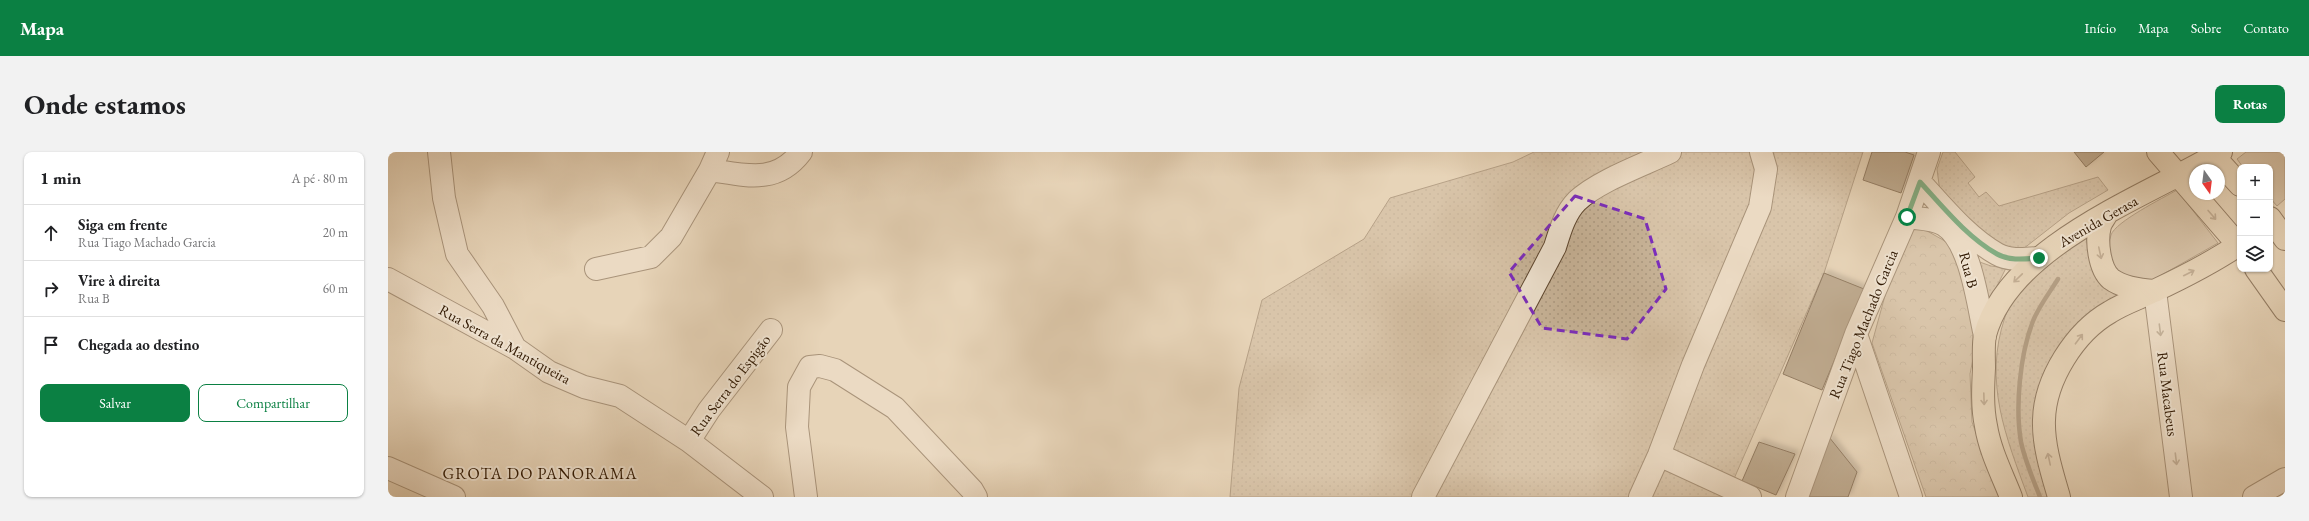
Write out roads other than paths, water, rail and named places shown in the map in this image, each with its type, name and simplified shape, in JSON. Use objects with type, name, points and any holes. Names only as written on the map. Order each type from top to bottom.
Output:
[{"type":"main road","points":[[2158,152],[2237,244]]},
{"type":"main road","points":[[2215,153],[2237,181]]},
{"type":"main road","name":"Avenida Gerasa","points":[[2011,497],[1995,459],[1986,426],[1984,400],[1985,336],[2012,283],[2048,250],[2215,153]]},
{"type":"main road","points":[[2106,215],[2100,226],[2098,245],[2104,270],[2111,279],[2134,289],[2155,291]]},
{"type":"main road","points":[[2060,497],[2047,448],[2044,421],[2045,402],[2066,356],[2083,334],[2110,312],[2155,291],[2237,247]]},
{"type":"main road","points":[[2258,272],[2285,310]]},
{"type":"street","points":[[439,152],[444,198],[457,254],[493,306],[515,348]]},
{"type":"street","points":[[596,269],[651,257],[672,237],[714,161],[760,177],[776,172],[792,163],[801,152]]},
{"type":"street","points":[[1423,497],[1555,247],[1562,223],[1577,201],[1593,189],[1670,152]]},
{"type":"street","points":[[1640,497],[1659,455],[1693,365],[1760,207],[1766,169],[1761,152]]},
{"type":"street","name":"Rua Tiago Machado Garcia","points":[[1797,497],[1856,334],[1907,217],[1929,152]]},
{"type":"street","name":"Rua B","points":[[1920,182],[1949,214],[1997,255],[2019,260],[2039,258]]},
{"type":"street","name":"Rua B","points":[[1907,217],[1942,224],[1954,232],[1962,246],[1985,336]]},
{"type":"street","name":"Rua Serra da Mantiqueira","points":[[388,279],[515,348],[549,372],[584,387],[620,396],[689,441],[762,497]]},
{"type":"street","name":"Rua Macabeus","points":[[2155,291],[2181,497]]},
{"type":"street","name":"Rua Serra do Espigão","points":[[689,441],[709,410],[771,330]]},
{"type":"street","points":[[1856,334],[1911,497]]},
{"type":"street","points":[[806,497],[797,427],[799,386],[810,367],[820,366],[835,370],[895,408],[957,474],[976,497]]},
{"type":"street","points":[[1659,455],[1750,497]]},
{"type":"street","points":[[388,468],[454,497]]},
{"type":"street","points":[[2254,497],[2285,479]]},
{"type":"waterway","points":[[2040,497],[2021,442],[2019,428],[2020,381],[2025,349],[2035,315],[2058,279]]},
{"type":"district","name":"GROTA DO PANORAMA","points":[[540,473]]}]
